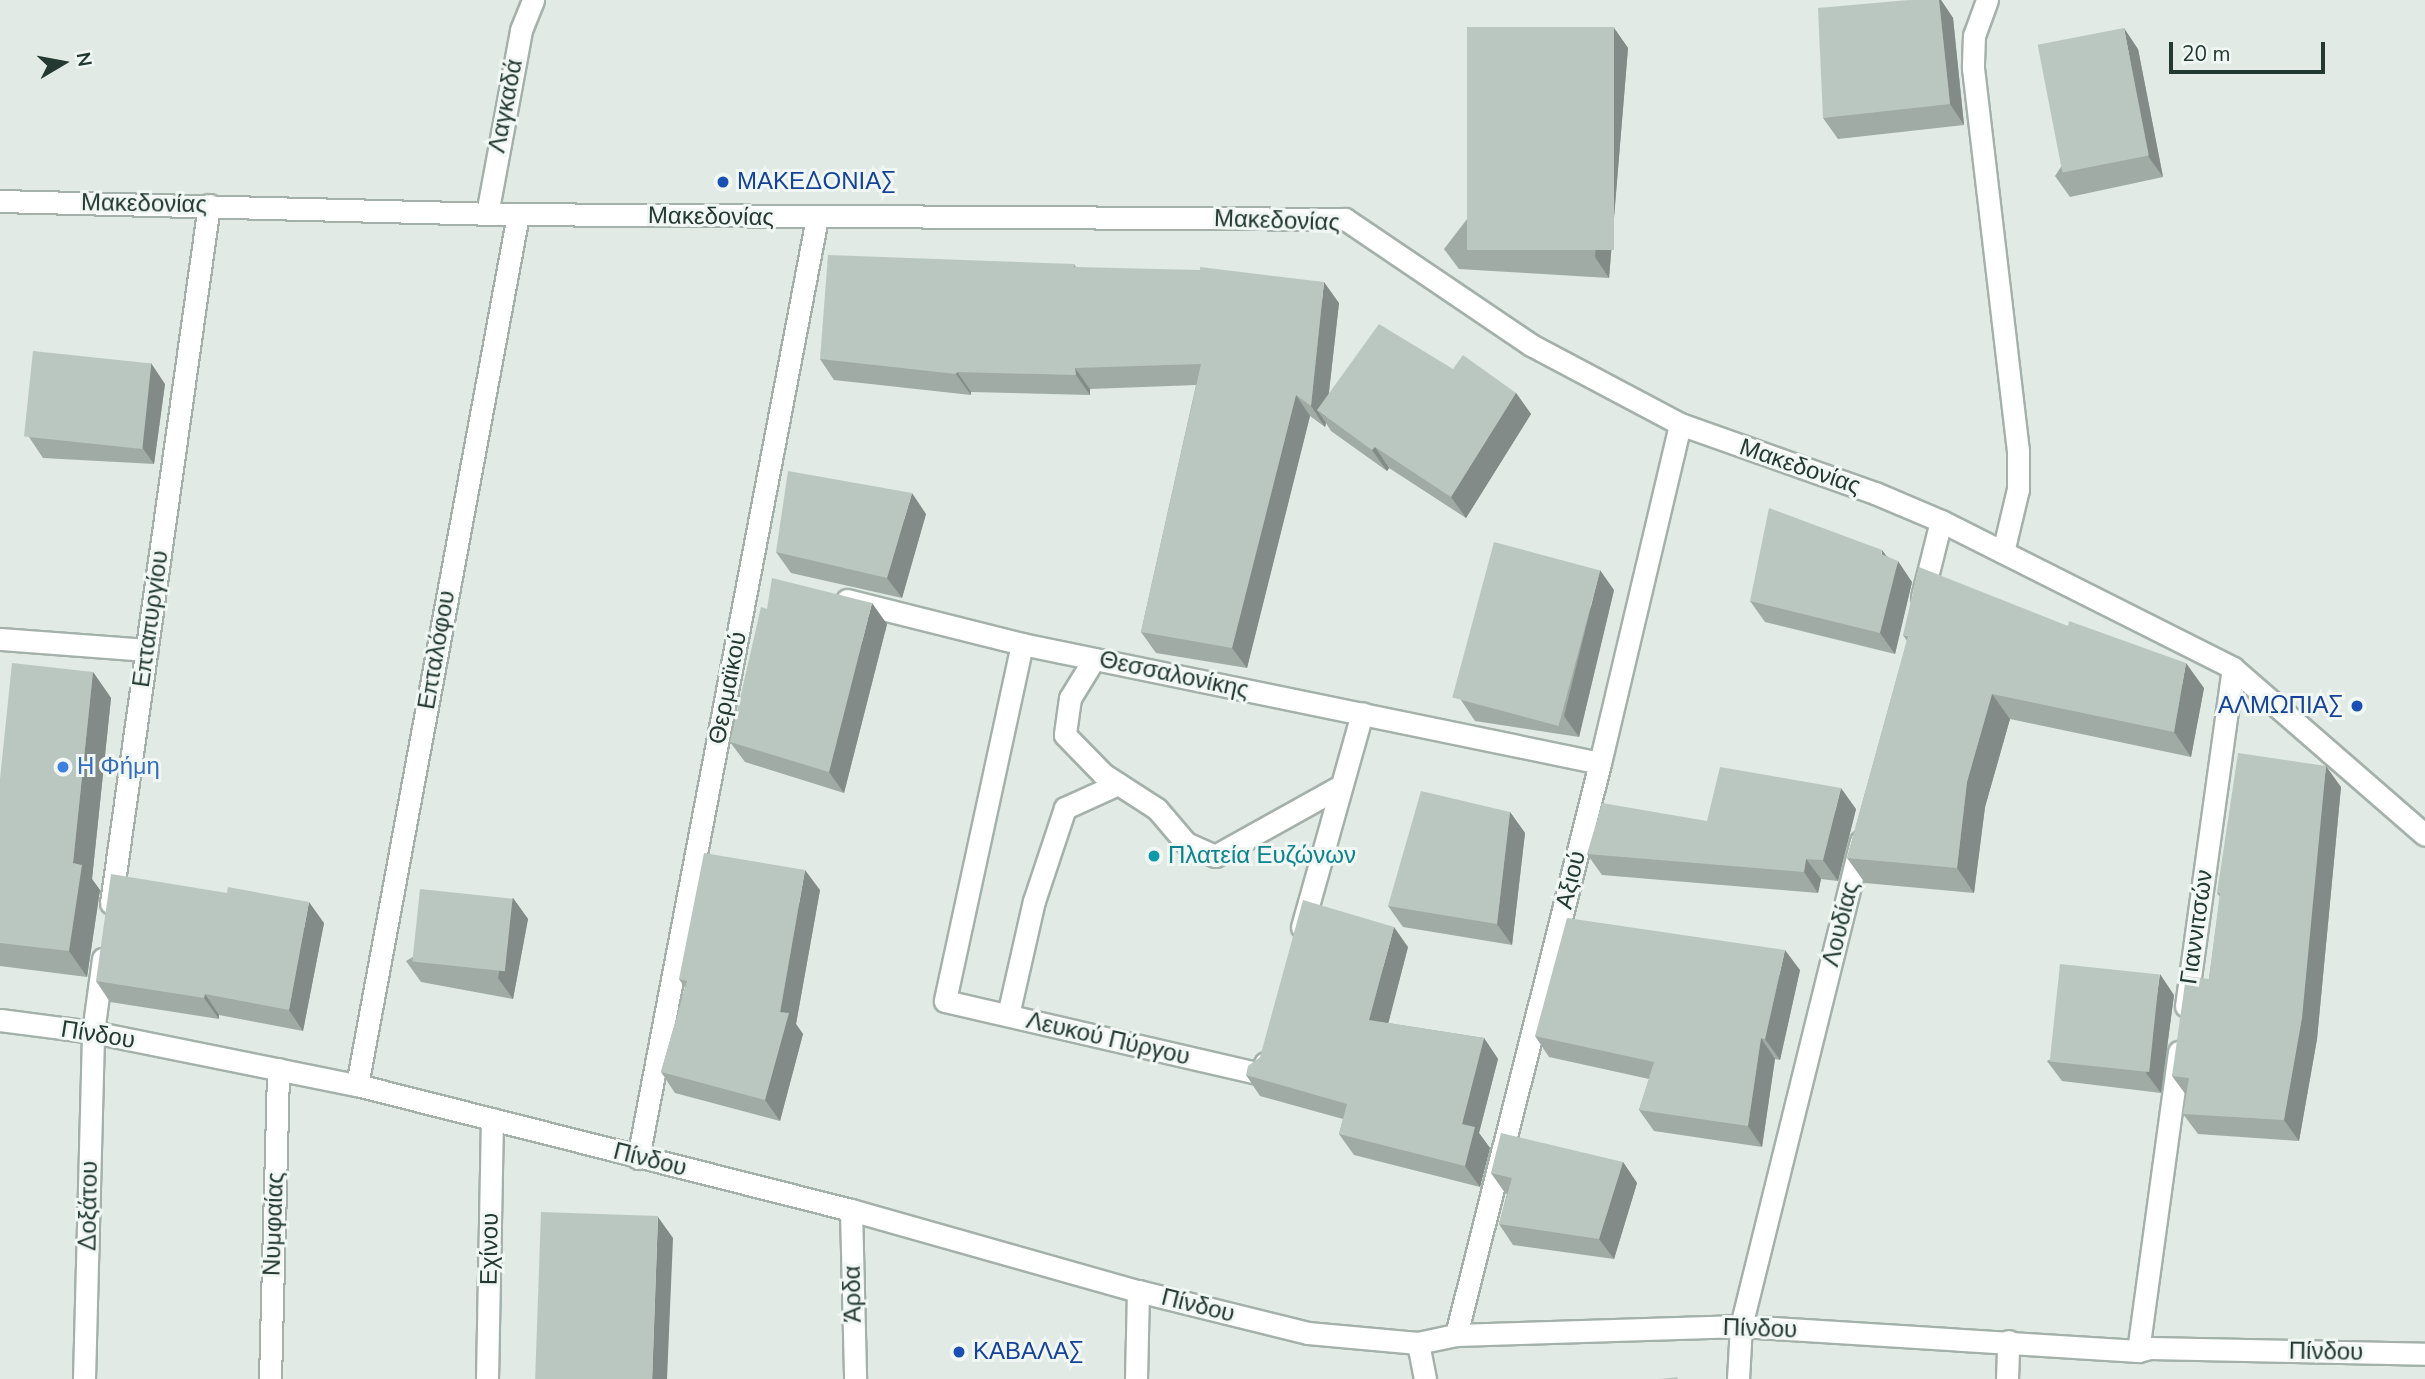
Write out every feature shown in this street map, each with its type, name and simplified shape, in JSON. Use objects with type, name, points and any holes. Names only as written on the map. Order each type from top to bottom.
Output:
[{"type":"street","name":"Λαγκαδά","points":[[487,214],[521,30],[533,0]]},
{"type":"street","points":[[1987,0],[1974,35],[1973,68],[2018,450],[2018,489],[2003,552]]},
{"type":"street","name":"Μακεδονίας","points":[[0,201],[518,215],[1345,219],[1531,345],[1680,424],[1875,493],[1941,521],[2233,668],[2425,835]]},
{"type":"street","name":"Επταπυργίου","points":[[93,1032],[209,205]]},
{"type":"street","name":"Επταλόφου","points":[[357,1085],[518,215]]},
{"type":"street","name":"Θερμαϊκού","points":[[638,1158],[817,218]]},
{"type":"street","name":"Αξιού","points":[[1457,1335],[1600,763],[1680,424]]},
{"type":"street","points":[[1918,615],[1941,521]]},
{"type":"street","points":[[750,576],[775,582]]},
{"type":"street","name":"Θεσσαλονίκης","points":[[827,595],[1022,644],[1600,763]]},
{"type":"street","points":[[0,639],[146,650]]},
{"type":"street","name":"Λευκού Πύργου","points":[[1022,644],[946,1001],[1262,1074],[1269,1048]]},
{"type":"street","points":[[1094,659],[1070,698],[1065,735],[1103,774],[1157,809],[1186,843],[1215,856],[1341,786]]},
{"type":"street","name":"Γιαννιτσών","points":[[2138,1351],[2233,668]]},
{"type":"street","points":[[1298,943],[1362,713]]},
{"type":"street","points":[[1007,1015],[1034,901],[1065,808],[1118,784]]},
{"type":"street","name":"Λουδίας","points":[[1738,1379],[1741,1326],[1868,816]]},
{"type":"street","name":"Πίνδου","points":[[0,1020],[93,1032],[357,1085],[851,1210],[1138,1291],[1308,1333],[1418,1343],[1457,1335],[1741,1326],[2138,1351],[2150,1348],[2425,1354]]},
{"type":"street","name":"Δοξάτου","points":[[85,1379],[93,1032]]},
{"type":"street","name":"Νυμφαίας","points":[[270,1379],[278,1069]]},
{"type":"street","name":"Εχίνου","points":[[487,1379],[492,1119]]},
{"type":"street","name":"Άρδα","points":[[851,1210],[855,1379]]},
{"type":"street","points":[[1136,1379],[1138,1291]]},
{"type":"street","points":[[2007,1379],[2008,1341]]},
{"type":"street","points":[[1418,1343],[1425,1379]]},
{"type":"building","points":[[1939,0],[1950,104],[1823,118],[1818,8]]},
{"type":"building","points":[[1467,27],[1614,27],[1614,250],[1467,250]]},
{"type":"building","points":[[2124,28],[2149,156],[2062,172],[2038,45]]},
{"type":"building","points":[[828,255],[1074,264],[1074,267],[1200,270],[1200,267],[1324,282],[1311,406],[1296,395],[1232,648],[1141,632],[1201,364],[1075,368],[1076,375],[956,374],[820,359]]},
{"type":"building","points":[[1379,324],[1453,369],[1463,355],[1516,393],[1451,497],[1375,447],[1372,450],[1317,410]]},
{"type":"building","points":[[33,351],[151,363],[142,449],[24,437]]},
{"type":"building","points":[[788,471],[912,493],[887,578],[776,552]]},
{"type":"building","points":[[1769,508],[1882,550],[1881,554],[1898,561],[1880,633],[1750,601]]},
{"type":"building","points":[[1494,542],[1600,570],[1559,726],[1452,698]]},
{"type":"building","points":[[1919,567],[2068,626],[2069,621],[2186,663],[2174,732],[1992,694],[1967,782],[1957,868],[1847,858],[1908,636],[1903,635]]},
{"type":"building","points":[[772,578],[872,603],[829,772],[730,742],[761,607],[767,609]]},
{"type":"building","points":[[12,663],[93,672],[73,863],[82,865],[69,951],[0,943],[0,779]]},
{"type":"building","points":[[2238,753],[2326,766],[2302,1018],[2284,1120],[2183,1114],[2189,1078],[2172,1076],[2186,976],[2209,979],[2220,893],[2217,893]]},
{"type":"building","points":[[1720,767],[1841,788],[1823,860],[1806,859],[1804,872],[1587,854],[1602,803],[1707,821]]},
{"type":"building","points":[[1421,791],[1510,812],[1497,924],[1388,906]]},
{"type":"building","points":[[704,853],[805,870],[780,1012],[789,1013],[765,1100],[661,1072],[687,981],[679,979]]},
{"type":"building","points":[[111,874],[227,893],[228,887],[309,902],[289,1010],[205,994],[204,998],[96,981]]},
{"type":"building","points":[[420,889],[512,899],[505,971],[412,962]]},
{"type":"building","points":[[1303,900],[1394,927],[1369,1020],[1484,1038],[1462,1124],[1475,1127],[1465,1166],[1339,1134],[1347,1104],[1246,1075],[1248,1066],[1260,1057]]},
{"type":"building","points":[[1567,918],[1785,950],[1765,1039],[1761,1038],[1748,1126],[1639,1110],[1654,1062],[1535,1036]]},
{"type":"building","points":[[2060,964],[2159,974],[2149,1072],[2050,1061]]},
{"type":"building","points":[[1501,1133],[1623,1162],[1599,1239],[1499,1224],[1512,1178],[1491,1173]]},
{"type":"building","points":[[541,1212],[658,1216],[652,1379],[535,1379]]},
{"type":"place","name":"ΜΑΚΕΔΟΝΙΑΣ","points":[[723,182]]},
{"type":"place","name":"ΑΛΜΩΠΙΑΣ","points":[[2357,706]]},
{"type":"place","name":"Η Φήμη","points":[[63,767]]},
{"type":"place","name":"Πλατεία Ευζώνων","points":[[1154,856]]},
{"type":"place","name":"ΚΑΒΑΛΑΣ","points":[[959,1352]]}]
